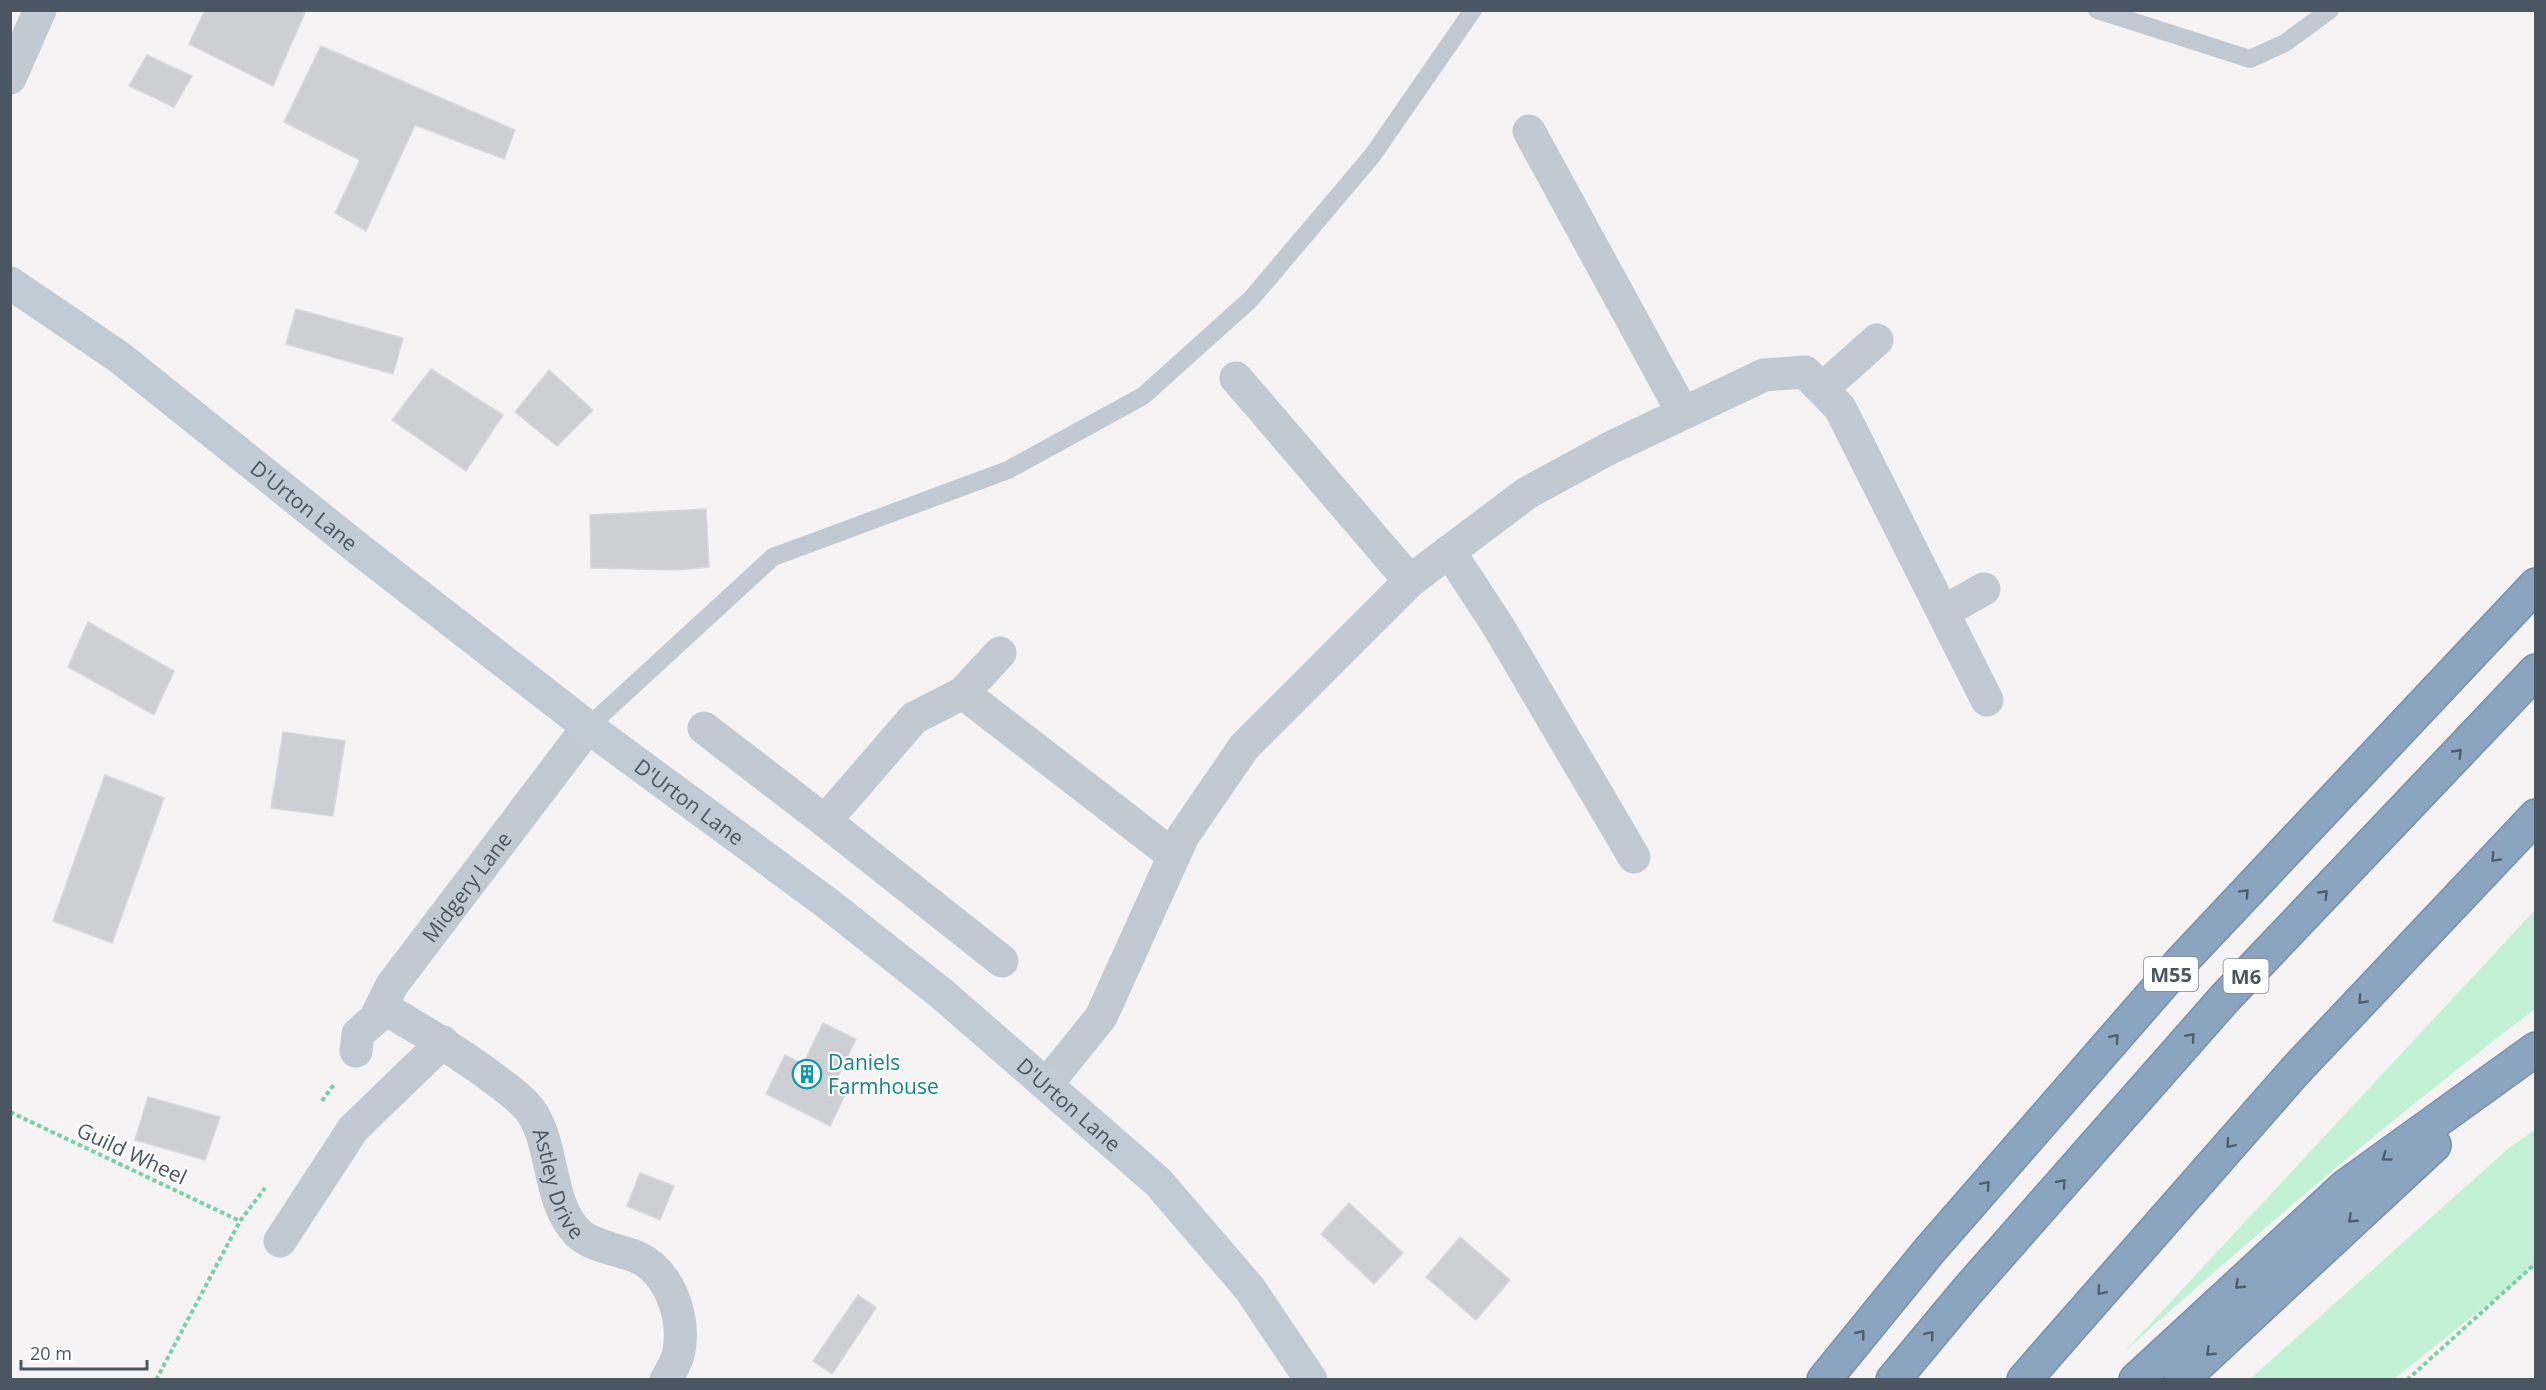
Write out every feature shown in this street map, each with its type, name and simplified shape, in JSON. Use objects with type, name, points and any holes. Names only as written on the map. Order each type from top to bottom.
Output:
[{"type":"highway","name":"M55","points":[[1824,1380],[1937,1242],[2181,962],[2535,585]]},
{"type":"highway","name":"M6","points":[[1893,1380],[1968,1290],[2225,998],[2535,671]]},
{"type":"highway","points":[[2024,1380],[2295,1071],[2535,816]]},
{"type":"highway","points":[[2136,1380],[2346,1186],[2535,1051]]},
{"type":"highway","points":[[2181,1380],[2535,1051]]},
{"type":"street","points":[[10,78],[40,10]]},
{"type":"street","points":[[1529,131],[1683,413]]},
{"type":"street","name":"D'Urton Lane","points":[[13,293],[119,357],[360,550],[588,727],[827,903],[942,994],[1158,1182],[1250,1289],[1311,1380]]},
{"type":"street","points":[[1822,389],[1877,340]]},
{"type":"street","points":[[1047,1084],[1101,1017],[1183,836],[1244,747],[1410,581],[1527,493],[1610,448],[1764,375],[1805,372],[1840,408],[1987,700]]},
{"type":"street","points":[[1236,378],[1410,581]]},
{"type":"street","points":[[1449,551],[1497,626],[1634,856]]},
{"type":"street","points":[[1942,612],[1984,589]]},
{"type":"street","points":[[825,821],[914,718],[963,693],[1000,653]]},
{"type":"street","points":[[963,693],[1174,856]]},
{"type":"street","name":"Midgery Lane","points":[[356,1051],[358,1034],[375,1019],[392,985],[588,727]]},
{"type":"street","points":[[704,728],[1002,961]]},
{"type":"street","name":"Astley Drive","points":[[382,1006],[443,1042],[513,1094],[535,1118],[562,1208],[579,1234],[603,1246],[639,1258],[659,1275],[673,1297],[681,1323],[679,1352],[666,1380]]},
{"type":"street","points":[[279,1241],[353,1129],[443,1042]]},
{"type":"lane","points":[[588,727],[773,557],[1008,470],[1143,396],[1251,299],[1372,156],[1473,10]]},
{"type":"lane","points":[[2097,10],[2250,59],[2285,43],[2330,10]]},
{"type":"path","name":"Guild Wheel","points":[[10,1112],[240,1221],[156,1380]]},
{"type":"path","points":[[2407,1380],[2535,1263]]},
{"type":"green space","points":[[2535,910],[2535,1009],[2327,1176],[2125,1351]]},
{"type":"green space","points":[[2535,1130],[2535,1266],[2394,1379],[2250,1379],[2509,1148]]},
{"type":"building","points":[[205,10],[306,10],[273,86],[189,44]]},
{"type":"building","points":[[321,46],[515,130],[504,159],[415,125],[366,231],[335,213],[360,160],[284,122]]},
{"type":"building","points":[[147,55],[192,76],[174,107],[129,86]]},
{"type":"building","points":[[296,309],[403,338],[393,374],[286,344]]},
{"type":"building","points":[[431,369],[503,415],[466,471],[392,420]]},
{"type":"building","points":[[549,370],[593,410],[557,446],[515,412]]},
{"type":"building","points":[[706,509],[709,567],[677,570],[591,568],[590,515]]},
{"type":"building","points":[[88,622],[174,671],[154,715],[68,667]]},
{"type":"building","points":[[283,732],[345,741],[333,816],[271,808]]},
{"type":"building","points":[[105,775],[164,798],[112,943],[53,921]]},
{"type":"building","name":"Daniels Farmhouse","points":[[823,1023],[856,1039],[834,1085],[847,1091],[830,1126],[766,1094],[785,1055],[803,1064]]},
{"type":"building","points":[[148,1097],[220,1117],[205,1160],[135,1140]]},
{"type":"building","points":[[640,1173],[674,1186],[660,1220],[627,1206]]},
{"type":"building","points":[[1349,1203],[1403,1253],[1374,1284],[1321,1234]]},
{"type":"building","points":[[1460,1237],[1510,1280],[1476,1320],[1426,1277]]},
{"type":"building","points":[[858,1295],[876,1308],[832,1374],[813,1361]]},
{"type":"place","name":"Daniels Farmhouse","points":[[807,1074]]}]
